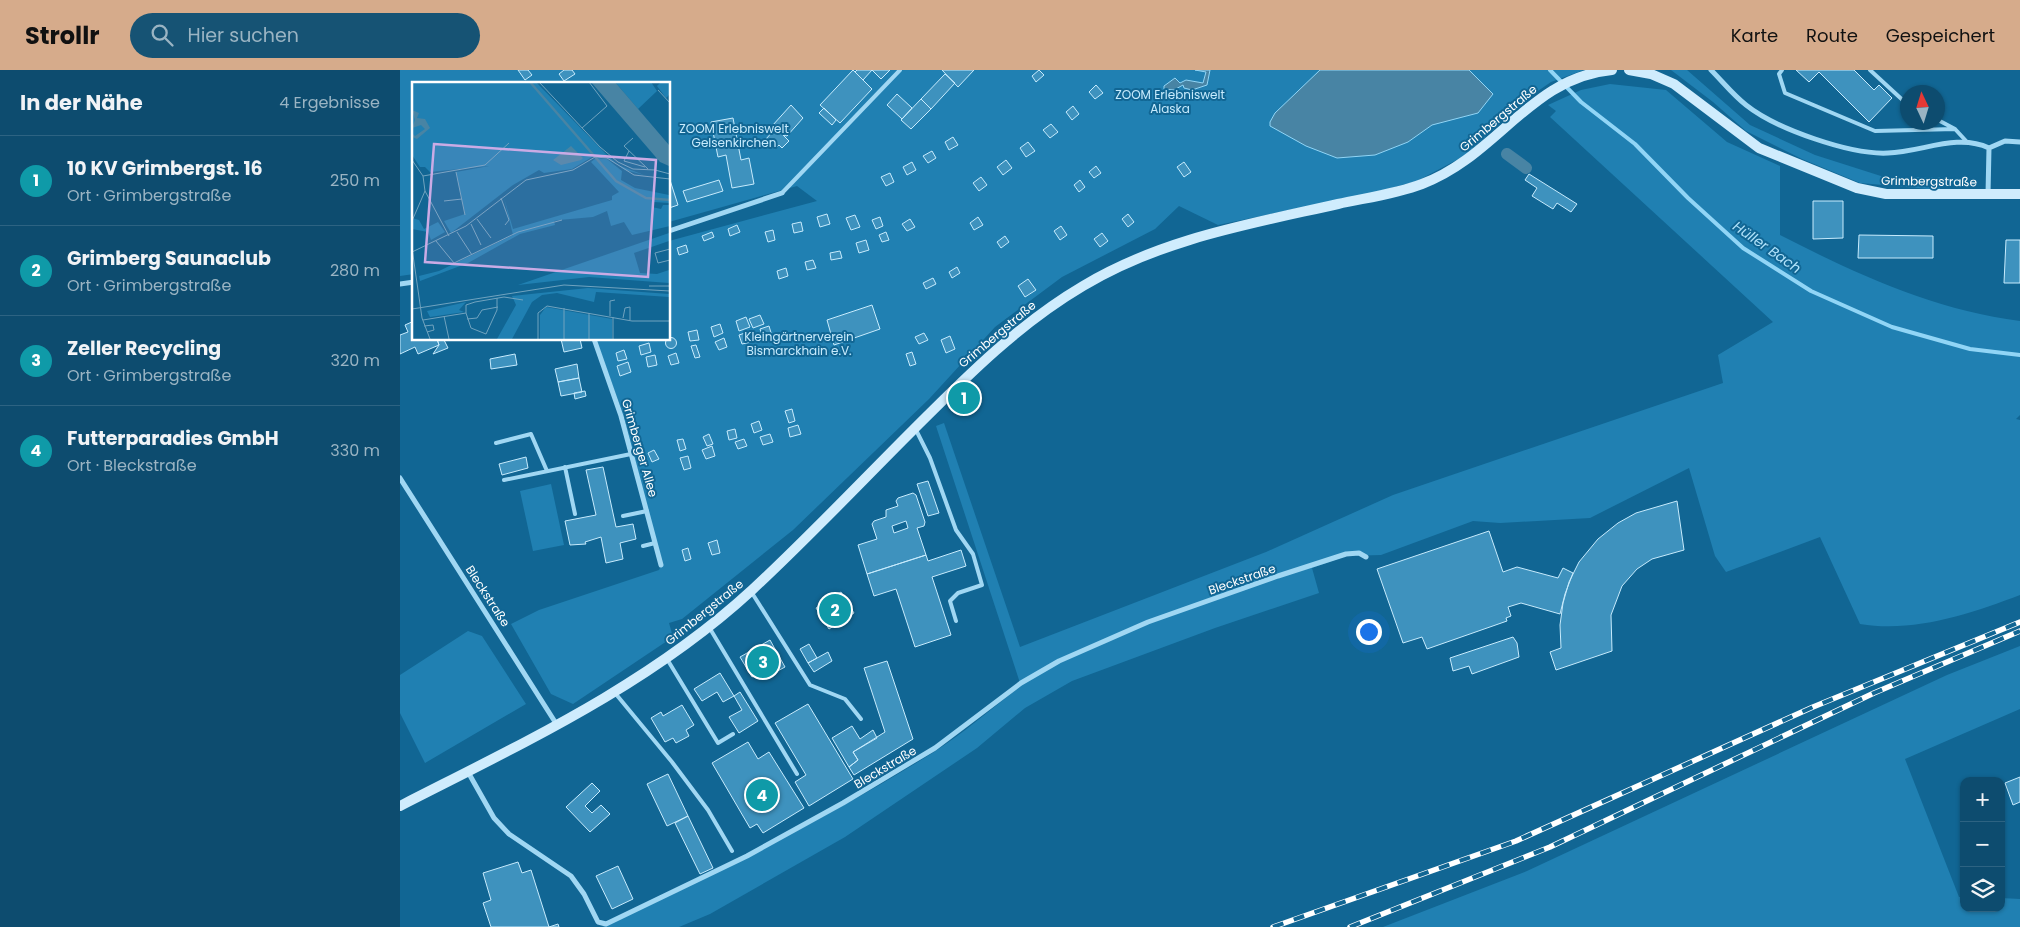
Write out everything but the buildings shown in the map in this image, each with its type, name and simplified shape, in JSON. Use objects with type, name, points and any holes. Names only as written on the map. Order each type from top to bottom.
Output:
[{"type":"street","name":"Grimbergstraße","points":[[400,806],[468,772],[615,693],[667,659],[709,627],[751,591],[914,428],[1007,339],[1044,310],[1119,266],[1148,253],[1201,236],[1420,185],[1467,161],[1540,97],[1569,80],[1590,73],[1612,70]]},
{"type":"street","name":"Grimbergstraße","points":[[1629,70],[1651,74],[1674,84],[1759,148],[1857,188],[1886,194],[2020,194]]},
{"type":"street","points":[[1711,70],[1748,107],[1789,128],[1856,152],[1888,154],[1947,143],[1967,142],[1977,143],[1989,148],[2005,141],[2020,142]]},
{"type":"street","points":[[1988,194],[1989,148]]},
{"type":"street","points":[[670,231],[782,193]]},
{"type":"street","name":"Grimberger Allee","points":[[594,340],[622,416],[661,565]]},
{"type":"street","name":"Bleckstraße","points":[[400,478],[557,725]]},
{"type":"street","name":"Bleckstraße","points":[[468,772],[494,818],[510,834],[571,876],[584,894],[598,922],[606,924],[747,856],[843,803],[935,748],[1021,683],[1058,661],[1148,622],[1278,576],[1346,554],[1359,553],[1366,558]]},
{"type":"lane","points":[[782,193],[900,70]]},
{"type":"lane","points":[[1782,70],[1779,74],[1785,92],[1875,131],[1955,129]]},
{"type":"lane","points":[[1870,70],[1900,98]]},
{"type":"lane","points":[[1945,124],[1955,129],[1967,142]]},
{"type":"lane","points":[[914,428],[930,458],[956,530],[973,554],[982,584],[958,593],[950,601],[956,621]]},
{"type":"lane","points":[[496,443],[531,434],[547,471]]},
{"type":"lane","points":[[504,480],[631,454]]},
{"type":"lane","points":[[565,467],[575,514]]},
{"type":"lane","points":[[623,516],[647,511]]},
{"type":"lane","points":[[643,546],[655,543]]},
{"type":"lane","points":[[751,591],[810,685],[845,698],[861,719]]},
{"type":"lane","points":[[709,627],[797,774]]},
{"type":"lane","points":[[667,659],[718,743],[733,734]]},
{"type":"lane","points":[[615,693],[677,768],[708,810],[732,851]]},
{"type":"green space","points":[[400,70],[1584,70],[1551,82],[1532,95],[1464,156],[1417,181],[1380,191],[1218,225],[1179,206],[1155,229],[1062,277],[995,327],[929,399],[793,530],[682,619],[669,623],[673,637],[573,704],[551,694],[511,624],[539,610],[659,570],[662,564],[624,417],[596,340],[670,340],[670,241],[817,201],[797,186],[670,222],[670,82],[412,82],[412,274],[400,276]]},
{"type":"green space","points":[[1671,70],[1687,70],[1750,125],[1815,155],[1884,177],[1940,177],[1940,190],[1860,183],[1802,159],[1746,131],[1713,102]]},
{"type":"green space","points":[[1610,84],[1666,90],[1727,142],[1780,166],[1780,235],[1837,263],[1926,299],[1988,316],[2020,321],[2020,415],[2016,419],[2020,420],[2020,595],[1962,615],[1921,624],[1880,626],[1860,624],[1820,537],[1726,572],[1715,556],[1689,468],[1590,518],[1500,523],[1473,521],[1381,555],[1346,556],[1312,568],[1319,593],[1215,628],[1072,681],[1025,708],[977,748],[845,837],[710,914],[679,927],[602,927],[812,823],[894,777],[945,745],[1021,686],[936,426],[944,423],[1020,647],[1266,552],[1393,495],[1723,383],[1718,355],[1773,322],[1550,117],[1556,111],[1548,105],[1581,90]]},
{"type":"green space","points":[[551,484],[564,545],[533,551],[520,491]]},
{"type":"green space","points":[[468,631],[482,636],[526,704],[425,763],[400,713],[400,675]]},
{"type":"green space","points":[[2020,646],[2020,709],[1905,759],[1960,897],[1960,912],[2005,912],[2005,898],[2020,899],[2020,927],[1383,927],[1527,871],[1947,675]]},
{"type":"shaded area","points":[[1195,70],[1210,70],[1207,85],[1192,90],[1184,88],[1183,85],[1174,90],[1164,89],[1164,86],[1175,78],[1180,83],[1186,80],[1203,83],[1206,72]]},
{"type":"shaded area","points":[[1320,70],[1469,70],[1493,94],[1478,113],[1432,125],[1408,142],[1375,155],[1337,158],[1306,146],[1270,126],[1275,113]]},
{"type":"waterway","name":"Hüller Bach","points":[[1550,70],[1581,102],[1635,144],[1688,198],[1743,248],[1811,291],[1892,327],[1970,349],[2020,355]]},
{"type":"waterway","points":[[1507,154],[1526,168]]},
{"type":"railway","points":[[1273,927],[1516,841],[1813,707],[2020,622]]},
{"type":"railway","points":[[1350,927],[1550,847],[1874,693],[2020,631]]},
{"type":"place","name":"10 KV Grimbergst. 16","points":[[964,398]]},
{"type":"place","name":"Grimberg Saunaclub","points":[[835,610]]},
{"type":"place","name":"Zeller Recycling","points":[[763,662]]},
{"type":"place","name":"Futterparadies GmbH","points":[[762,795]]},
{"type":"park label","name":"ZOOM Erlebniswelt Alaska","points":[[1170,101]]},
{"type":"park label","name":"ZOOM Erlebniswelt Gelsenkirchen","points":[[734,135]]},
{"type":"park label","name":"Kleingärtnerverein Bismarckhain e.V.","points":[[799,343]]}]
